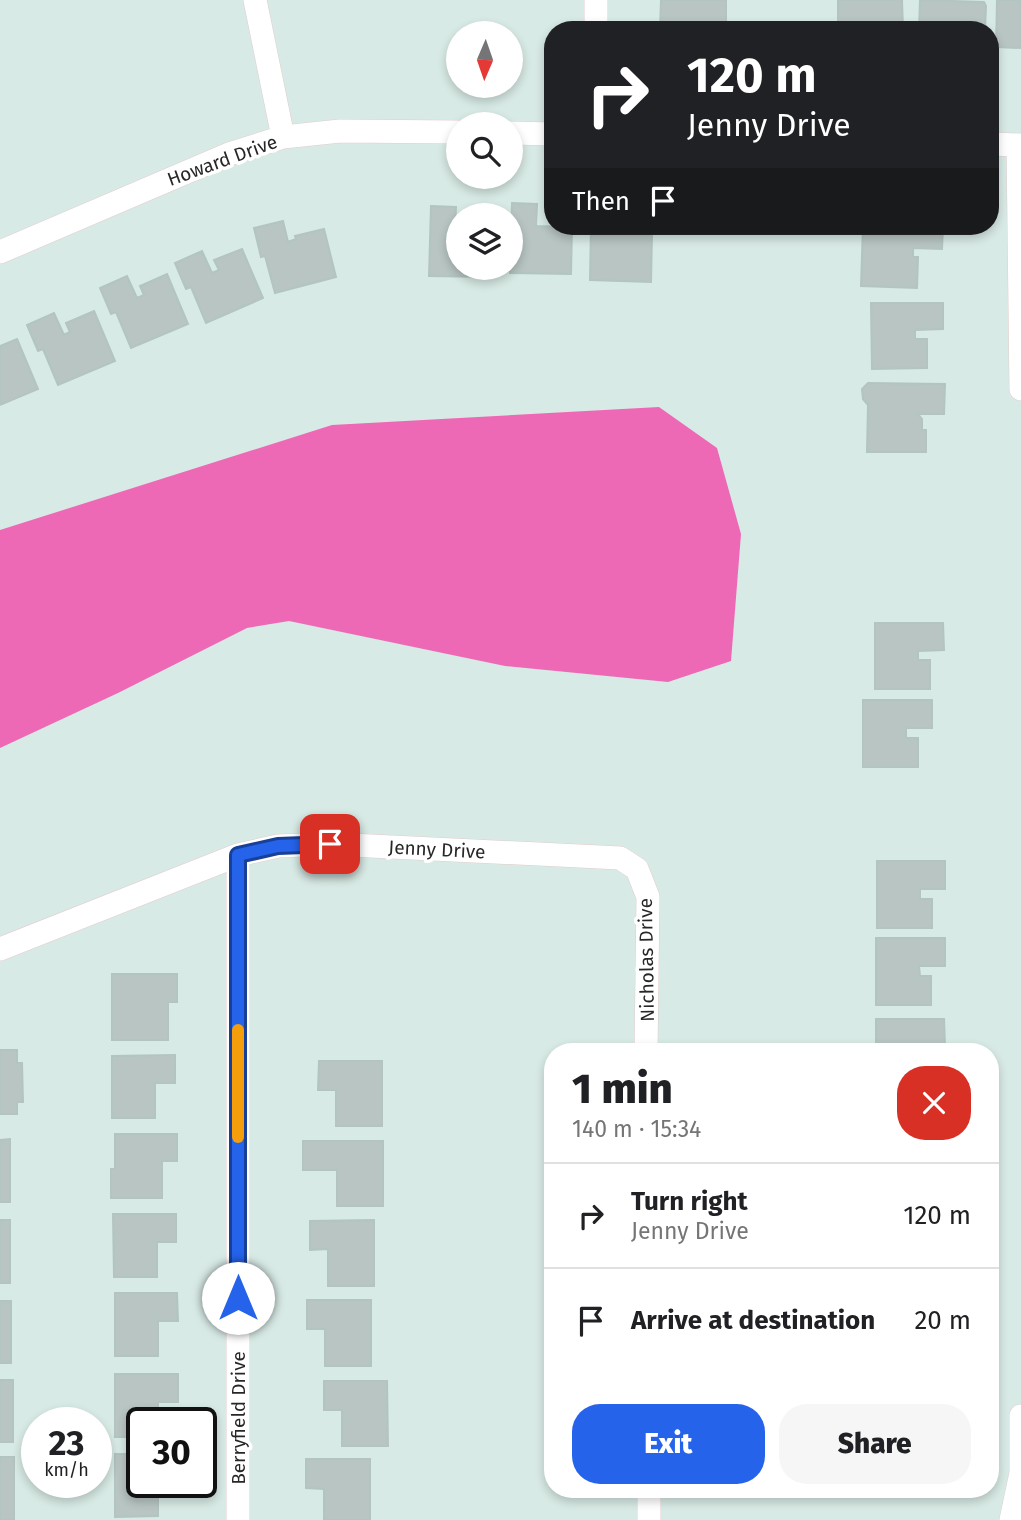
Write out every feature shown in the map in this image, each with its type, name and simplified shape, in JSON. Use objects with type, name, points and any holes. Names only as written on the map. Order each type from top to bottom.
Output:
[{"type":"street","points":[[255,0],[283,137]]},
{"type":"street","points":[[596,0],[596,21]]},
{"type":"street","name":"Howard Drive","points":[[0,252],[229,153],[283,137],[340,131],[446,132]]},
{"type":"street","points":[[523,133],[544,134]]},
{"type":"street","points":[[999,144],[1020,145],[1021,389]]},
{"type":"street","name":"Jenny Drive","points":[[0,949],[238,855],[278,846],[330,844],[620,858],[638,869]]},
{"type":"street","name":"Berryfield Drive","points":[[238,855],[238,1520]]},
{"type":"street","name":"Nicholas Drive","points":[[638,869],[648,897],[646,1043]]},
{"type":"street","points":[[1015,1515],[1021,1473],[1021,1416]]},
{"type":"street","points":[[649,1498],[649,1520]]},
{"type":"shaded area","points":[[659,407],[717,448],[741,534],[731,661],[668,682],[505,666],[289,621],[247,628],[0,748],[0,530],[332,425]]},
{"type":"building","points":[[661,0],[726,0],[726,21],[660,21]]},
{"type":"building","points":[[838,0],[902,0],[903,21],[838,21]]},
{"type":"building","points":[[920,0],[984,2],[986,6],[985,21],[919,21]]},
{"type":"building","points":[[997,0],[1021,0],[1021,48],[999,47],[999,21],[997,21]]},
{"type":"building","points":[[523,203],[537,204],[536,226],[544,226],[544,235],[572,235],[571,274],[523,273]]},
{"type":"building","points":[[431,206],[446,207],[446,276],[429,276]]},
{"type":"building","points":[[283,221],[288,242],[296,239],[295,236],[324,229],[336,277],[275,293],[265,256],[261,257],[254,228]]},
{"type":"building","points":[[591,235],[652,235],[651,282],[590,280]]},
{"type":"building","points":[[863,235],[943,235],[942,249],[913,248],[913,257],[918,257],[917,288],[861,286]]},
{"type":"building","points":[[242,249],[263,298],[206,323],[191,287],[186,289],[175,263],[202,251],[212,273],[219,270],[214,260]]},
{"type":"building","points":[[167,274],[188,324],[131,348],[116,312],[111,314],[100,288],[127,276],[137,298],[144,295],[140,286]]},
{"type":"building","points":[[871,303],[943,303],[943,329],[915,330],[915,339],[927,339],[927,368],[872,369]]},
{"type":"building","points":[[94,311],[115,361],[58,385],[43,349],[38,351],[27,325],[54,313],[64,335],[70,332],[66,323]]},
{"type":"building","points":[[17,339],[38,389],[0,405],[0,346]]},
{"type":"building","points":[[868,383],[945,384],[944,414],[918,414],[922,419],[922,430],[926,430],[926,452],[867,452],[868,405],[863,399],[862,389]]},
{"type":"building","points":[[875,623],[943,623],[944,650],[918,651],[918,660],[930,660],[930,689],[875,689]]},
{"type":"building","points":[[863,700],[932,700],[932,728],[906,728],[906,738],[918,738],[918,767],[863,767]]},
{"type":"building","points":[[877,861],[945,861],[945,889],[920,889],[920,899],[932,899],[932,928],[877,928]]},
{"type":"building","points":[[876,938],[945,938],[945,966],[919,966],[920,976],[931,976],[931,1005],[876,1005]]},
{"type":"building","points":[[112,974],[177,974],[177,1002],[168,1002],[168,1040],[112,1040]]},
{"type":"building","points":[[876,1019],[944,1019],[945,1043],[876,1043]]},
{"type":"building","points":[[0,1050],[17,1050],[17,1063],[22,1063],[23,1102],[17,1102],[17,1114],[0,1114]]},
{"type":"building","points":[[175,1055],[175,1083],[155,1083],[155,1118],[112,1118],[112,1056]]},
{"type":"building","points":[[319,1061],[382,1061],[382,1126],[336,1126],[336,1090],[318,1090]]},
{"type":"building","points":[[115,1134],[177,1134],[177,1161],[162,1161],[162,1198],[111,1198],[111,1169],[115,1169]]},
{"type":"building","points":[[10,1139],[10,1202],[0,1202],[0,1140]]},
{"type":"building","points":[[303,1141],[383,1141],[383,1206],[337,1206],[337,1170],[303,1170]]},
{"type":"building","points":[[113,1214],[176,1214],[176,1242],[157,1242],[157,1277],[114,1277]]},
{"type":"building","points":[[0,1220],[10,1220],[10,1283],[0,1283]]},
{"type":"building","points":[[374,1220],[374,1286],[328,1286],[328,1249],[310,1250],[310,1221]]},
{"type":"building","points":[[115,1293],[177,1293],[178,1321],[158,1321],[158,1356],[115,1356]]},
{"type":"building","points":[[307,1300],[371,1300],[371,1366],[325,1366],[325,1329],[307,1329]]},
{"type":"building","points":[[0,1301],[11,1301],[11,1363],[0,1363]]},
{"type":"building","points":[[115,1374],[178,1374],[178,1402],[158,1402],[158,1407],[126,1407],[126,1437],[115,1437]]},
{"type":"building","points":[[0,1380],[13,1380],[13,1442],[0,1442]]},
{"type":"building","points":[[324,1381],[387,1381],[388,1446],[342,1446],[342,1410],[324,1410]]},
{"type":"building","points":[[115,1454],[126,1454],[126,1498],[158,1498],[158,1516],[115,1517]]},
{"type":"building","points":[[0,1457],[14,1457],[14,1520],[0,1520]]},
{"type":"building","points":[[306,1459],[370,1459],[370,1520],[324,1520],[324,1489],[306,1488]]},
{"type":"slow traffic","points":[[238,1030],[238,1137]]},
{"type":"route","points":[[238,1298],[238,855],[278,846],[330,844]]}]
